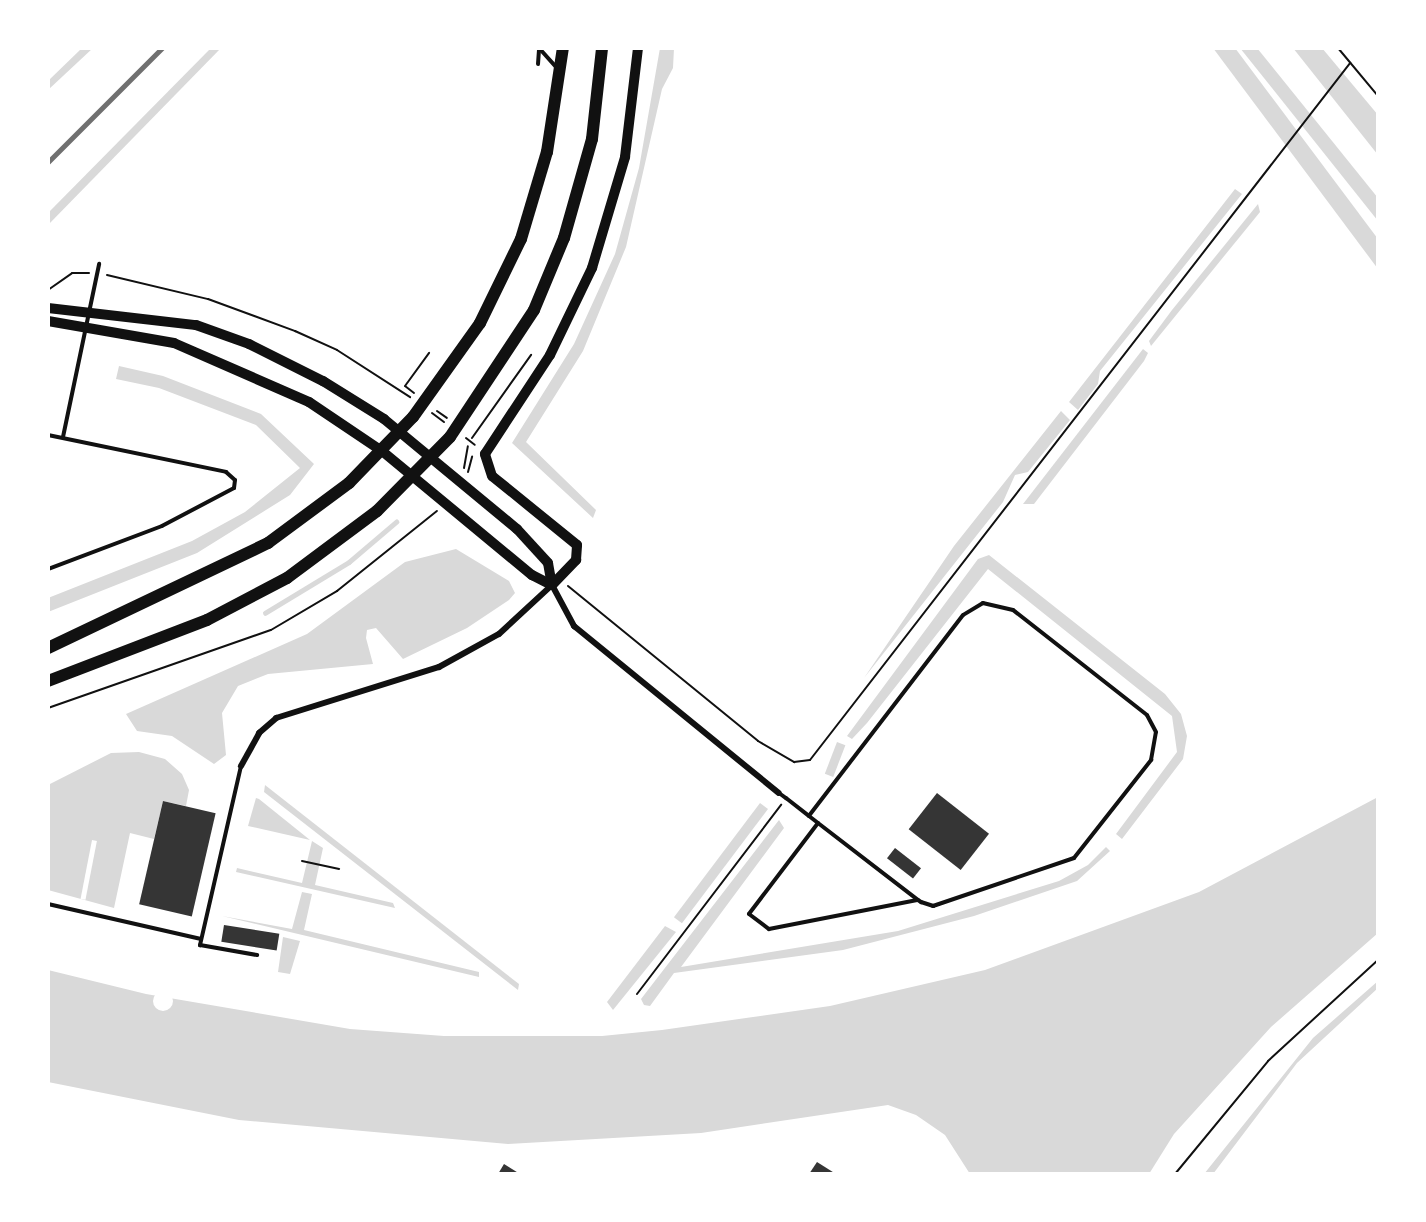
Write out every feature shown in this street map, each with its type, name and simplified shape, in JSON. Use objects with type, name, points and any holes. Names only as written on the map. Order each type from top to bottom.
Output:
[{"type":"main road","points":[[48,648],[268,543],[315,511],[382,451],[423,406],[480,323],[521,239],[548,152],[563,48]]},
{"type":"main road","points":[[48,681],[247,601],[329,549],[414,476],[431,458],[534,310],[564,238],[592,139],[602,48]]},
{"type":"street","points":[[241,765],[259,733],[276,718],[439,667],[499,634],[576,560],[577,545],[492,476],[485,454],[550,355],[599,248],[625,157],[638,48]]},
{"type":"street","points":[[48,308],[93,309],[179,321],[249,344],[323,381],[400,432],[539,551],[552,585],[574,626],[779,793]]},
{"type":"street","points":[[48,321],[151,337],[236,366],[309,402],[382,451],[532,575],[552,585]]},
{"type":"lane","points":[[539,48],[561,73]]},
{"type":"lane","points":[[538,64],[539,48]]},
{"type":"lane","points":[[63,438],[90,327],[99,264]]},
{"type":"lane","points":[[48,435],[226,472],[235,480],[234,488],[162,526],[48,568]]},
{"type":"lane","points":[[809,816],[963,615],[983,603],[1013,610],[1147,715],[1156,732],[1151,760],[1074,858],[940,904],[918,900],[769,929],[749,914],[818,823]]},
{"type":"lane","points":[[241,765],[200,945],[257,955]]},
{"type":"lane","points":[[779,793],[918,900]]},
{"type":"lane","points":[[48,904],[201,939]]},
{"type":"path","points":[[1338,48],[1378,96]]},
{"type":"path","points":[[552,585],[568,586],[782,757],[803,761],[818,754],[1272,168],[1350,63]]},
{"type":"path","points":[[48,290],[72,273],[98,274],[208,299],[295,331],[337,350],[454,426]]},
{"type":"path","points":[[401,391],[429,353]]},
{"type":"path","points":[[472,438],[531,355]]},
{"type":"path","points":[[405,386],[414,393]]},
{"type":"path","points":[[437,411],[476,446]]},
{"type":"path","points":[[463,470],[468,446]]},
{"type":"path","points":[[48,708],[271,630],[337,591],[437,510]]},
{"type":"path","points":[[637,994],[786,798]]},
{"type":"path","points":[[304,861],[339,869]]},
{"type":"path","points":[[1176,1174],[1283,1046],[1378,960]]},
{"type":"shaded area","points":[[82,48],[93,48],[48,90],[48,81]]},
{"type":"shaded area","points":[[211,48],[221,48],[48,225],[48,213]]},
{"type":"shaded area","points":[[660,48],[674,48],[673,68],[662,89],[626,247],[583,351],[526,442],[596,510],[593,518],[512,443],[574,344],[615,254],[639,168]]},
{"type":"shaded area","points":[[1213,48],[1235,48],[1378,239],[1378,269]]},
{"type":"shaded area","points":[[1240,48],[1257,48],[1378,198],[1378,221]]},
{"type":"shaded area","points":[[1293,48],[1322,48],[1378,115],[1378,155]]},
{"type":"shaded area","points":[[1235,189],[1242,194],[1100,371],[1098,384],[1078,410],[1069,402]]},
{"type":"shaded area","points":[[1258,204],[1260,212],[1151,346],[1149,341],[1172,310]]},
{"type":"shaded area","points":[[1143,349],[1148,353],[1144,361],[1034,504],[1023,504]]},
{"type":"shaded area","points":[[119,366],[163,376],[261,414],[314,464],[290,495],[197,553],[48,612],[48,598],[192,541],[245,512],[300,468],[256,425],[159,388],[116,379]]},
{"type":"shaded area","points":[[1061,411],[1070,420],[1028,472],[1015,475],[1003,502],[864,678],[954,546]]},
{"type":"shaded area","points":[[456,549],[509,581],[515,593],[509,600],[467,628],[403,659],[376,628],[367,630],[366,638],[373,664],[268,674],[238,686],[222,713],[226,755],[214,764],[172,736],[137,731],[126,714],[307,634],[405,562]]},
{"type":"shaded area","points":[[989,555],[1165,694],[1181,714],[1187,736],[1183,759],[1122,839],[1116,834],[1177,752],[1172,716],[988,569],[867,723],[852,739],[847,736],[978,559]]},
{"type":"shaded area","points":[[837,742],[845,745],[833,777],[825,774]]},
{"type":"shaded area","points":[[139,752],[165,759],[182,774],[189,790],[186,806],[163,801],[154,839],[130,833],[114,908],[48,890],[48,785],[111,753]]},
{"type":"shaded area","points":[[265,785],[519,984],[518,990],[264,792]]},
{"type":"shaded area","points":[[1378,797],[1378,933],[1271,1027],[1174,1134],[1149,1174],[970,1174],[945,1135],[916,1115],[888,1105],[701,1133],[508,1144],[239,1120],[48,1082],[48,970],[146,994],[350,1029],[444,1036],[602,1036],[662,1030],[830,1006],[985,970],[1199,892]]},
{"type":"shaded area","points":[[256,798],[259,799],[310,840],[248,826]]},
{"type":"shaded area","points":[[760,803],[768,809],[682,923],[674,917]]},
{"type":"shaded area","points":[[779,820],[784,828],[681,967],[898,931],[1059,881],[1088,865],[1106,847],[1110,851],[1077,881],[974,916],[843,950],[674,973],[650,1006],[644,1005],[641,999]]},
{"type":"shaded area","points":[[312,841],[323,848],[315,885],[393,903],[395,908],[236,872],[237,868],[302,883]]},
{"type":"shaded area","points":[[302,892],[312,894],[304,930],[479,972],[479,977],[222,916],[292,929]]},
{"type":"shaded area","points":[[665,926],[676,932],[613,1010],[607,1002]]},
{"type":"shaded area","points":[[283,937],[300,941],[290,974],[278,972]]},
{"type":"shaded area","points":[[1378,981],[1378,988],[1297,1063],[1213,1174],[1204,1174],[1313,1038]]},
{"type":"pier","points":[[92,840],[97,841],[85,900],[81,899]]},
{"type":"pier","points":[[163,991],[170,994],[173,1001],[170,1008],[163,1011],[156,1008],[153,1001],[156,994]]},
{"type":"building","points":[[937,793],[989,834],[961,870],[909,829]]},
{"type":"building","points":[[163,801],[216,813],[192,916],[139,904]]},
{"type":"building","points":[[895,848],[921,868],[913,879],[887,858]]},
{"type":"building","points":[[224,925],[279,934],[277,951],[221,942]]},
{"type":"building","points":[[817,1162],[836,1174],[809,1174]]},
{"type":"building","points":[[504,1164],[520,1174],[498,1174]]},
{"type":"waterway","points":[[265,613],[349,562],[396,522]]},
{"type":"railway","points":[[48,162],[162,48]]}]
